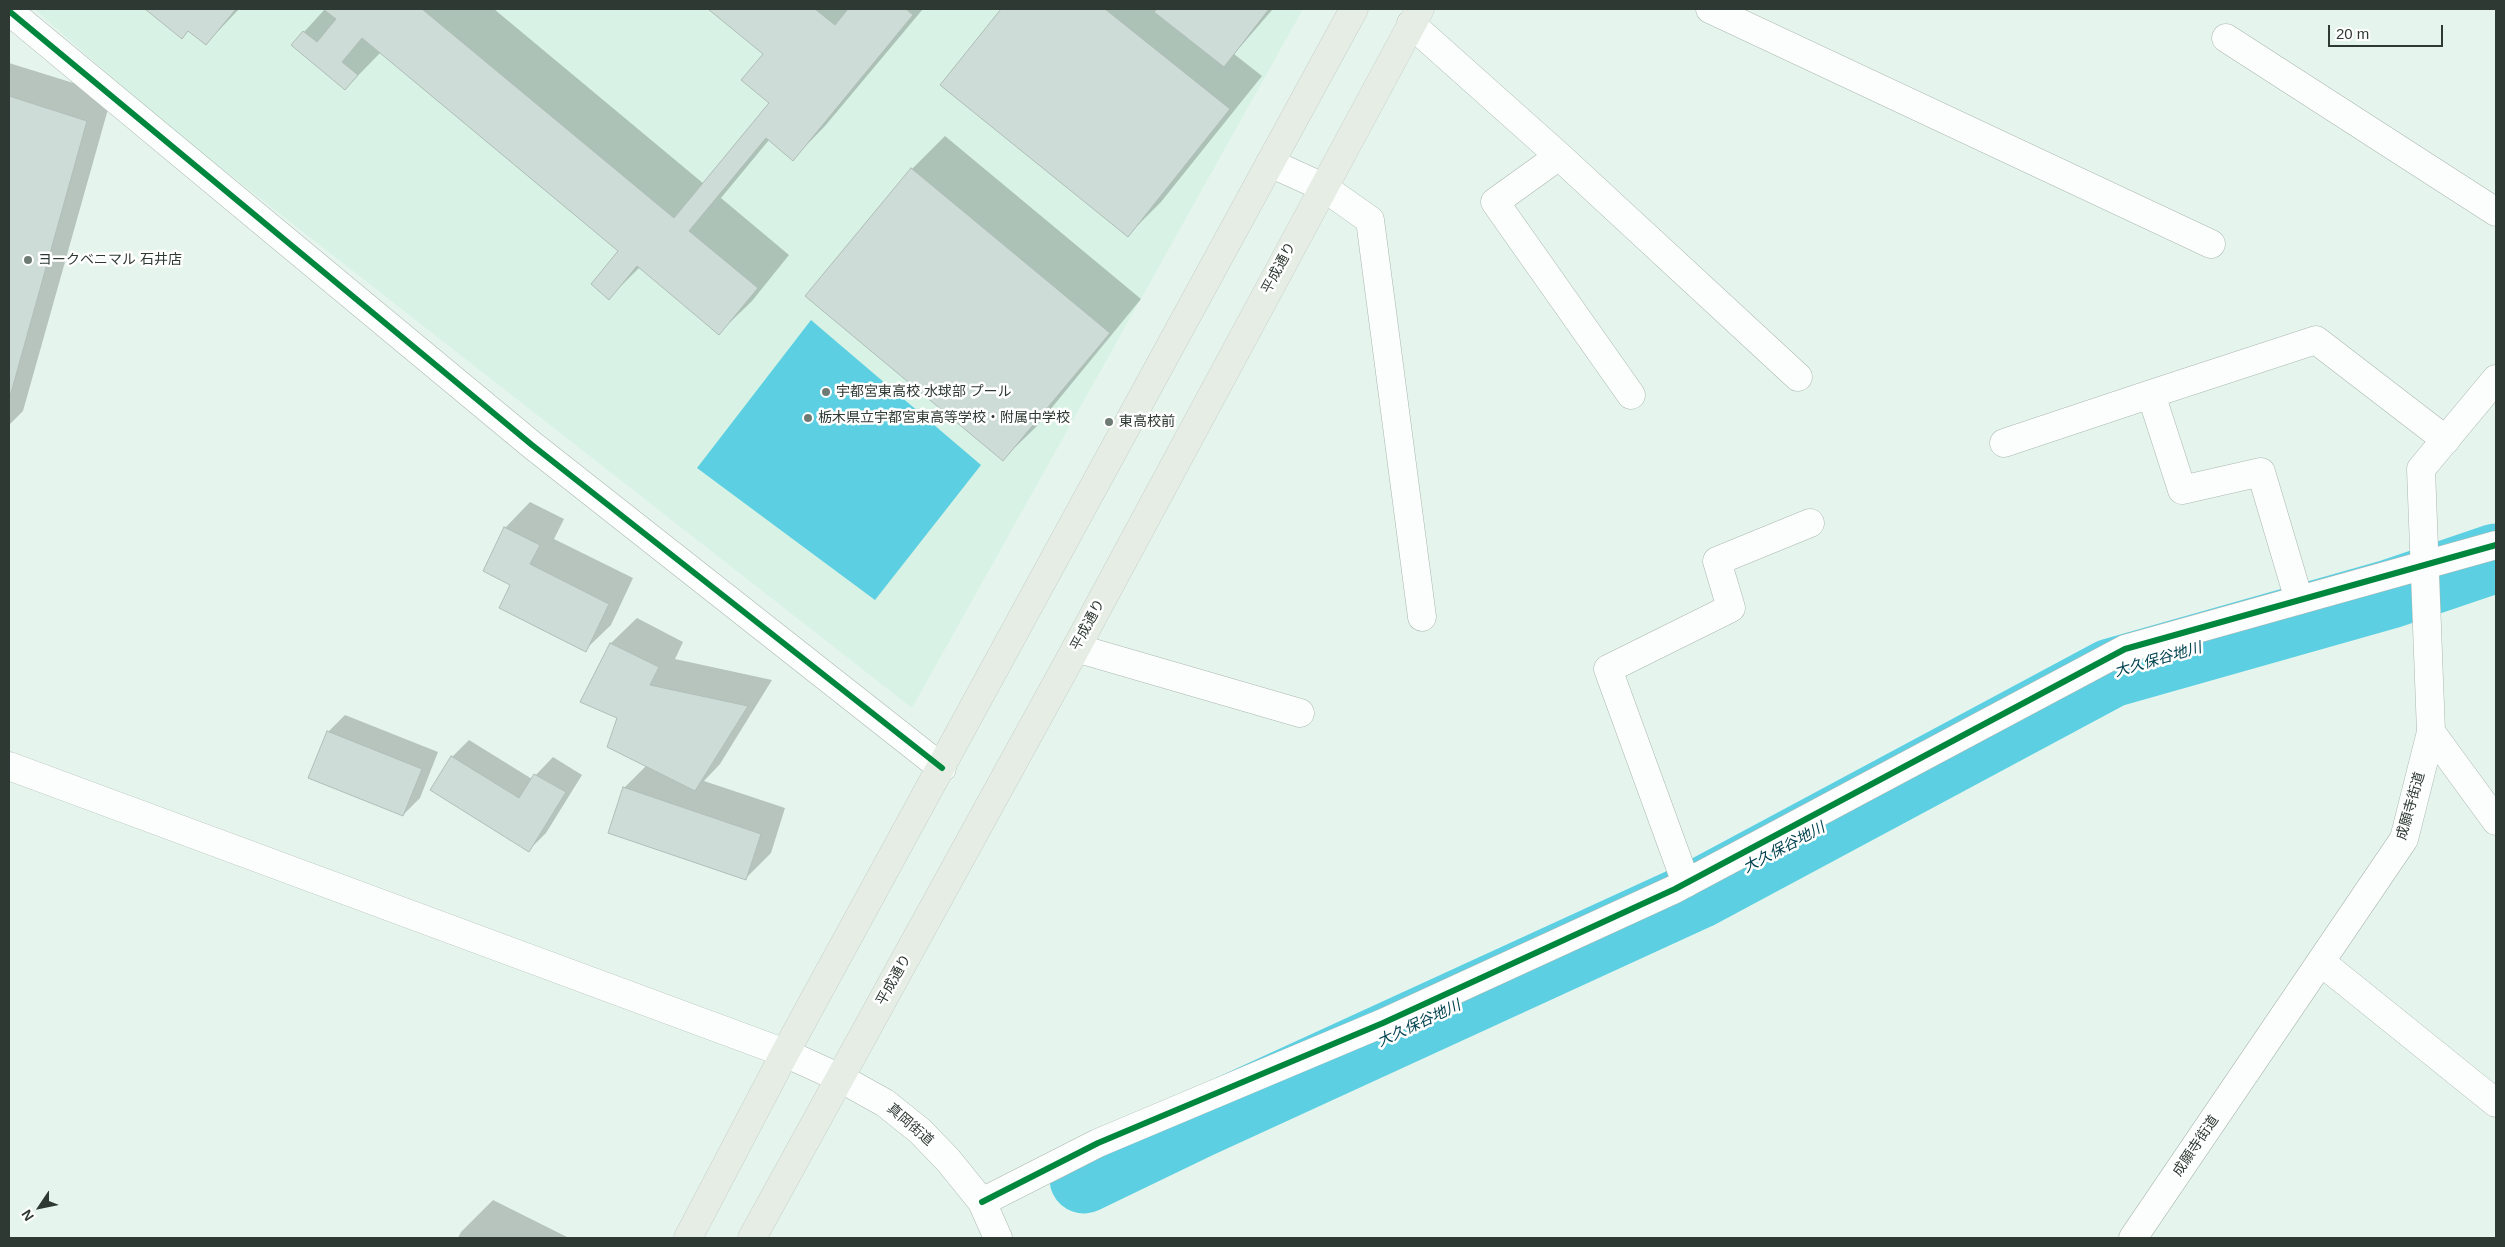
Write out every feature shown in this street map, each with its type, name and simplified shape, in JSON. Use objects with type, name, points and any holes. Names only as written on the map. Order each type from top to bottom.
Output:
[{"type":"main road","points":[[688,1238],[785,1053],[1354,9]]},
{"type":"main road","name":"平成通り","points":[[752,1238],[1076,648],[1322,187],[1416,17]]},
{"type":"street","points":[[1710,9],[2211,244]]},
{"type":"street","points":[[9,11],[532,445],[942,768]]},
{"type":"street","points":[[1416,17],[1559,156],[1798,377]]},
{"type":"street","points":[[2226,38],[2496,212]]},
{"type":"street","points":[[1559,156],[1494,202],[1631,395]]},
{"type":"street","points":[[1270,163],[1322,187],[1370,220],[1422,617]]},
{"type":"street","points":[[2004,443],[2316,340],[2446,440]]},
{"type":"street","name":"成願寺街道","points":[[2133,1238],[2404,839],[2431,732],[2422,468],[2496,379]]},
{"type":"street","points":[[2151,394],[2182,490],[2261,472],[2300,600]]},
{"type":"street","points":[[1686,883],[1608,669],[1731,608],[1717,560],[1810,522]]},
{"type":"street","points":[[982,1202],[1098,1143],[1383,1023],[1686,883],[2125,649],[2496,545]]},
{"type":"street","points":[[1076,648],[1300,713]]},
{"type":"street","points":[[2431,732],[2496,821]]},
{"type":"street","name":"真岡街道","points":[[9,766],[785,1053],[840,1078],[885,1103],[920,1131],[948,1160],[982,1202],[998,1238]]},
{"type":"street","points":[[2321,962],[2496,1103]]},
{"type":"shaded area","name":"栃木県立宇都宮東高等学校・附属中学校","points":[[34,9],[1303,9],[912,708],[170,128]]},
{"type":"water","name":"宇都宮東高校 水球部 プール","points":[[811,320],[981,465],[875,600],[697,468]]},
{"type":"building","points":[[145,9],[236,9],[206,45],[188,31],[182,39]]},
{"type":"building","points":[[323,9],[422,9],[674,218],[769,103],[741,80],[763,54],[708,9],[815,9],[835,25],[848,9],[906,9],[913,15],[793,161],[766,138],[689,231],[758,288],[719,335],[637,266],[609,300],[591,284],[618,251],[362,38],[342,62],[358,75],[345,90],[291,45],[303,31],[317,42],[336,19]]},
{"type":"building","points":[[1001,9],[1105,9],[1230,109],[1128,237],[940,85]]},
{"type":"building","points":[[1157,9],[1269,9],[1224,67],[1154,12]]},
{"type":"building","name":"ヨークベニマル 石井店","points":[[9,96],[87,121],[9,400]]},
{"type":"building","points":[[911,168],[1110,333],[1003,461],[805,296]]},
{"type":"building","points":[[504,527],[540,545],[530,564],[609,604],[586,652],[499,608],[510,585],[483,571]]},
{"type":"building","points":[[610,643],[659,667],[650,685],[748,706],[695,791],[607,747],[617,718],[580,702]]},
{"type":"building","points":[[327,731],[422,769],[403,816],[308,778]]},
{"type":"building","points":[[451,756],[519,798],[534,774],[566,792],[529,852],[430,790]]},
{"type":"building","points":[[623,787],[761,834],[746,880],[608,833]]},
{"type":"waterway","name":"大久保谷地川","points":[[1084,1179],[1198,1124],[1697,895],[2111,673],[2390,594],[2496,558]]},
{"type":"cycle path","points":[[9,11],[532,445],[942,768]]},
{"type":"cycle path","points":[[982,1202],[1098,1143],[1383,1023],[1675,889],[2125,649],[2496,545]]},
{"type":"place","name":"ヨークベニマル 石井店","points":[[28,260]]},
{"type":"place","name":"宇都宮東高校 水球部 プール","points":[[826,392]]},
{"type":"place","name":"栃木県立宇都宮東高等学校・附属中学校","points":[[808,418]]},
{"type":"place","name":"東高校前","points":[[1109,422]]}]
